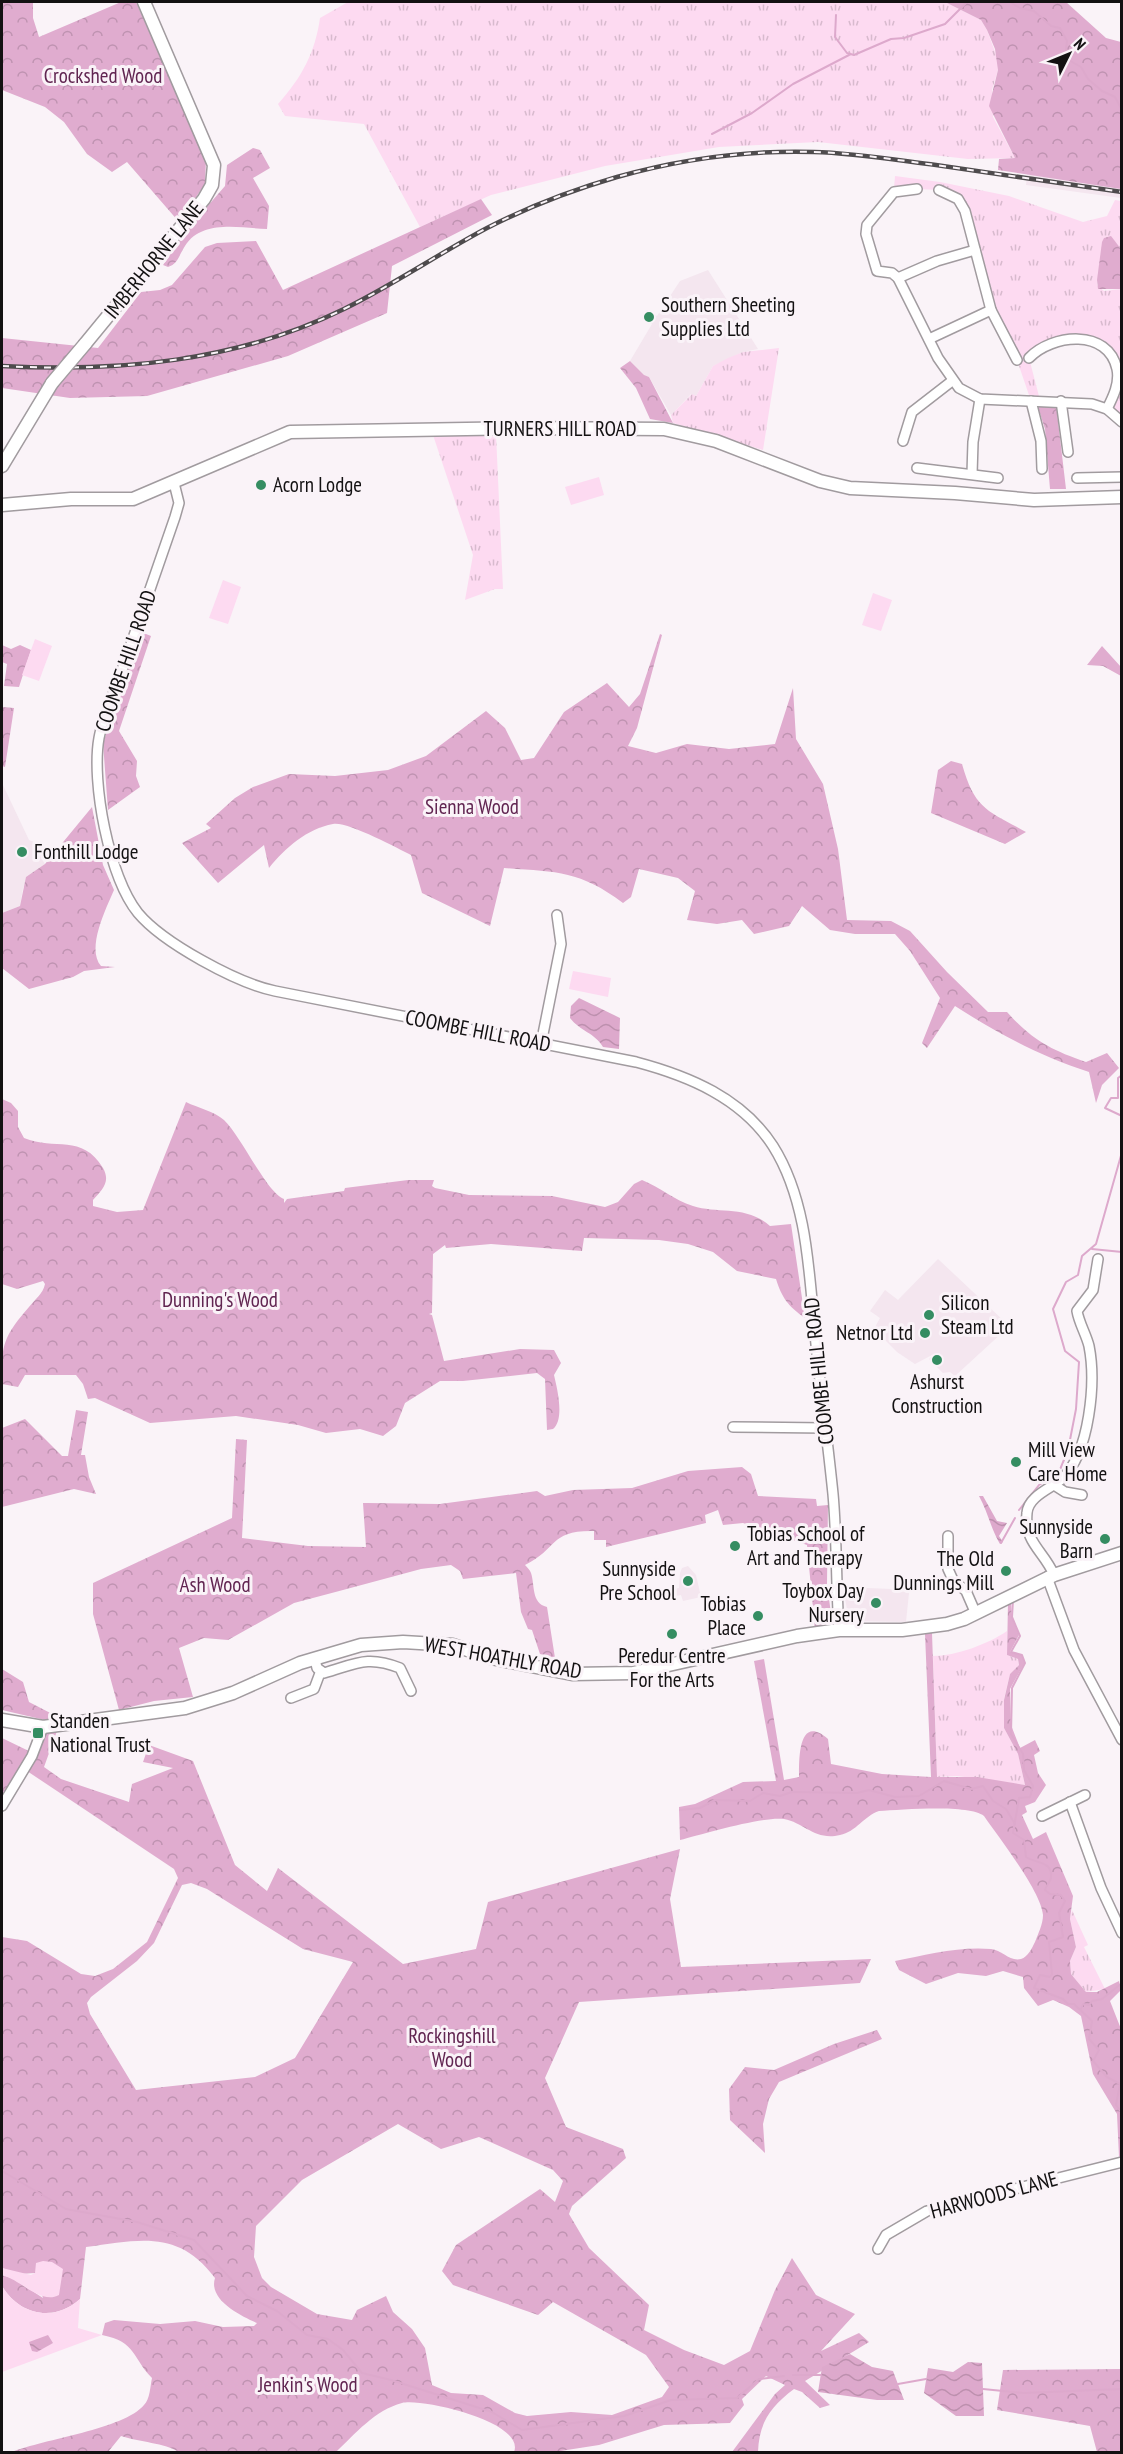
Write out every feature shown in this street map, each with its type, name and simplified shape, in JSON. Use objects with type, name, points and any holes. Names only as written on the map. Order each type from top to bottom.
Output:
[{"type":"street","name":"IMBERHORNE LANE","points":[[2,466],[52,383],[204,199],[214,174],[208,145],[144,2]]},
{"type":"street","points":[[917,189],[894,192],[867,225],[866,234],[877,271],[892,273],[898,278],[952,381],[980,399],[1092,404],[1107,409],[1122,422]]},
{"type":"street","points":[[939,190],[958,199],[965,211],[991,310],[1017,360]]},
{"type":"street","points":[[898,278],[937,261],[975,250]]},
{"type":"street","points":[[929,339],[991,310]]},
{"type":"street","points":[[1031,352],[1062,340],[1077,338],[1093,341],[1102,347],[1114,359],[1118,371],[1115,391],[1107,409]]},
{"type":"street","points":[[903,441],[912,412],[952,381]]},
{"type":"street","points":[[972,474],[973,442],[980,399]]},
{"type":"street","points":[[1031,401],[1041,441],[1042,469]]},
{"type":"street","points":[[1061,401],[1068,452]]},
{"type":"street","name":"TURNERS HILL ROAD","points":[[2,505],[71,499],[133,499],[290,432],[587,428],[664,429],[767,458],[820,481],[850,488],[956,493],[1034,500],[1122,497]]},
{"type":"street","points":[[917,468],[998,478]]},
{"type":"street","points":[[1077,478],[1122,477]]},
{"type":"street","name":"COOMBE HILL ROAD","points":[[174,483],[179,503],[175,517],[99,738],[100,796],[111,855],[121,886],[139,913],[164,936],[239,980],[258,987],[636,1062],[675,1072],[729,1101],[771,1144],[787,1170],[796,1198],[807,1267],[833,1496],[839,1630]]},
{"type":"street","points":[[2,517],[18,505]]},
{"type":"street","points":[[541,1044],[561,944],[557,915]]},
{"type":"street","points":[[1098,1258],[1093,1290],[1077,1311],[1089,1345],[1090,1408],[1077,1458],[1070,1470],[1031,1503],[1027,1514],[1030,1540],[1051,1576],[1074,1650],[1122,1740]]},
{"type":"street","points":[[733,1427],[825,1428]]},
{"type":"street","points":[[1054,1485],[1065,1492],[1082,1495]]},
{"type":"street","points":[[948,1536],[948,1569],[953,1580],[966,1591],[976,1614]]},
{"type":"street","name":"WEST HOATHLY ROAD","points":[[2,1720],[43,1727],[185,1708],[233,1693],[315,1659],[361,1645],[403,1642],[453,1645],[491,1658],[572,1674],[633,1672],[734,1652],[797,1636],[839,1630],[914,1628],[947,1624],[976,1614],[1051,1576],[1122,1553]]},
{"type":"street","points":[[291,1698],[314,1689],[320,1673],[315,1659]]},
{"type":"street","points":[[320,1673],[372,1659],[400,1668],[411,1691]]},
{"type":"street","points":[[2,1806],[32,1756],[43,1727]]},
{"type":"street","points":[[1042,1816],[1085,1795]]},
{"type":"street","points":[[1070,1802],[1101,1888],[1122,1933]]},
{"type":"street","name":"HARWOODS LANE","points":[[878,2249],[886,2235],[927,2211],[1122,2163]]},
{"type":"shaded area","points":[[1027,174],[1116,187],[1121,189],[1121,198],[1026,185]]},
{"type":"shaded area","points":[[708,270],[758,349],[743,352],[713,366],[696,396],[691,394],[671,415],[649,377],[644,376],[630,361],[652,324],[642,318],[647,310],[657,316],[680,281]]},
{"type":"shaded area","name":"Fonthill Lodge","points":[[2,783],[29,840],[44,846],[41,858],[45,864],[33,874],[23,888],[20,906],[2,913]]},
{"type":"shaded area","points":[[938,1259],[1005,1322],[1004,1331],[955,1376],[950,1372],[943,1373],[929,1359],[934,1354],[915,1364],[897,1352],[874,1329],[880,1318],[870,1311],[885,1290],[898,1300]]},
{"type":"shaded area","name":"Sunnyside Pre School","points":[[688,1566],[696,1575],[701,1597],[683,1601],[681,1595],[660,1599],[659,1592],[679,1588],[682,1568]]},
{"type":"shaded area","name":"Toybox Day Nursery","points":[[843,1587],[892,1589],[909,1593],[906,1622],[849,1621]]},
{"type":"green space","name":"Crockshed Wood","points":[[2,2],[33,2],[33,18],[39,37],[121,2],[136,2],[206,160],[205,184],[179,222],[127,162],[112,172],[87,154],[64,122],[45,107],[2,90]]},
{"type":"green space","points":[[348,2],[945,2],[981,20],[987,30],[998,60],[998,70],[992,90],[993,117],[1015,158],[968,159],[818,142],[719,147],[605,166],[491,195],[420,227],[364,124],[285,116],[278,104],[306,64],[315,42],[320,18]]},
{"type":"green space","points":[[945,2],[1066,2],[1106,38],[1121,42],[1121,189],[998,170],[999,159],[1015,158],[989,106],[998,70],[995,49],[981,20]]},
{"type":"green space","points":[[253,148],[260,150],[270,168],[253,178],[269,206],[267,229],[211,228],[192,237],[174,264],[168,267],[163,265],[186,231],[225,186],[227,165]]},
{"type":"green space","points":[[895,176],[940,182],[1009,196],[1083,222],[1107,216],[1115,200],[1121,201],[1121,249],[1111,237],[1104,238],[1097,285],[1104,291],[1121,289],[1121,422],[1107,409],[1118,371],[1102,347],[1077,338],[1029,358],[1040,400],[1031,401],[1017,360],[997,325],[965,211],[939,190],[894,188]]},
{"type":"green space","points":[[481,199],[492,215],[392,266],[387,313],[288,356],[147,396],[70,398],[2,388],[2,338],[98,348],[141,292],[160,290],[172,285],[205,247],[217,243],[256,241],[283,290]]},
{"type":"green space","points":[[1111,236],[1121,249],[1121,289],[1098,289],[1102,242],[1104,238]]},
{"type":"green space","points":[[779,348],[763,450],[673,423],[671,415],[692,394],[696,396],[713,366],[743,352]]},
{"type":"green space","points":[[630,361],[649,377],[673,423],[650,419],[636,388],[620,368]]},
{"type":"green space","points":[[1037,404],[1056,404],[1066,489],[1050,489],[1045,429]]},
{"type":"green space","points":[[496,434],[503,589],[495,589],[465,600],[473,555],[433,435]]},
{"type":"green space","points":[[599,477],[604,495],[571,505],[565,487]]},
{"type":"green space","points":[[223,580],[241,587],[228,624],[209,618]]},
{"type":"green space","points":[[873,593],[892,600],[881,631],[862,625]]},
{"type":"green space","points":[[141,632],[151,636],[119,731],[137,761],[136,776],[140,787],[108,810],[103,743]]},
{"type":"green space","name":"Sienna Wood","points":[[660,634],[662,635],[637,728],[628,746],[656,753],[687,744],[729,749],[775,744],[793,688],[796,739],[823,784],[838,849],[847,920],[891,921],[910,931],[988,1012],[1007,1012],[1025,1030],[1052,1048],[1086,1062],[1107,1053],[1119,1068],[1102,1085],[1096,1103],[1089,1072],[1020,1044],[955,1006],[927,1048],[922,1043],[940,998],[910,951],[895,934],[855,934],[830,930],[802,906],[789,926],[754,934],[742,920],[717,924],[687,920],[695,891],[678,878],[639,869],[631,897],[623,903],[580,878],[553,872],[504,868],[490,926],[422,893],[411,855],[372,836],[340,824],[323,826],[314,830],[290,846],[269,868],[264,845],[218,883],[182,843],[211,828],[206,824],[235,798],[253,787],[289,774],[335,776],[388,770],[426,756],[486,711],[505,728],[521,760],[534,758],[564,712],[607,683],[629,707],[640,694]]},
{"type":"green space","points":[[35,639],[52,646],[39,681],[22,675]]},
{"type":"green space","points":[[2,645],[11,649],[20,645],[31,650],[19,687],[4,686],[7,664],[2,662]]},
{"type":"green space","points":[[1102,646],[1121,667],[1121,676],[1103,666],[1087,665]]},
{"type":"green space","points":[[2,707],[14,708],[5,767],[2,766]]},
{"type":"green space","points":[[951,761],[962,764],[972,791],[984,807],[1026,832],[1005,844],[931,813],[938,770]]},
{"type":"green space","points":[[92,807],[103,865],[114,890],[96,939],[97,958],[101,966],[115,967],[84,971],[73,977],[29,989],[2,968],[2,913],[20,906],[26,877],[45,864]]},
{"type":"green space","points":[[573,971],[611,978],[608,997],[569,989]]},
{"type":"green space","name":"Dunning's Wood","points":[[2,1099],[11,1103],[18,1111],[18,1127],[24,1138],[35,1142],[77,1147],[95,1157],[103,1168],[106,1182],[93,1200],[93,1206],[117,1212],[143,1210],[186,1102],[224,1120],[262,1176],[277,1195],[284,1199],[284,1203],[287,1199],[344,1191],[345,1188],[408,1180],[434,1180],[432,1186],[435,1188],[469,1195],[552,1196],[605,1207],[618,1202],[634,1184],[642,1180],[693,1206],[752,1215],[770,1226],[791,1224],[805,1318],[786,1301],[776,1279],[737,1271],[713,1252],[688,1244],[659,1240],[584,1238],[582,1251],[491,1244],[446,1248],[445,1245],[433,1254],[432,1313],[429,1314],[432,1315],[444,1361],[520,1349],[554,1350],[561,1363],[554,1375],[559,1418],[553,1429],[547,1430],[545,1379],[537,1373],[463,1381],[440,1381],[405,1403],[396,1426],[383,1436],[360,1429],[326,1433],[298,1425],[236,1416],[150,1423],[95,1398],[88,1399],[83,1384],[76,1375],[25,1375],[18,1387],[2,1384],[5,1342],[20,1317],[41,1294],[45,1284],[43,1281],[17,1289],[2,1284]]},
{"type":"green space","points":[[76,1410],[88,1412],[81,1455],[85,1455],[89,1477],[96,1494],[74,1489],[2,1507],[2,1428],[25,1419],[62,1456],[68,1456]]},
{"type":"green space","name":"Ash Wood","points":[[236,1439],[247,1440],[242,1538],[308,1546],[366,1547],[363,1503],[440,1504],[537,1491],[545,1496],[573,1490],[632,1488],[688,1471],[742,1467],[751,1474],[758,1496],[816,1499],[817,1506],[828,1505],[827,1584],[832,1621],[829,1628],[815,1630],[807,1545],[743,1523],[723,1525],[718,1510],[705,1515],[706,1523],[606,1547],[606,1540],[594,1540],[594,1531],[569,1534],[561,1537],[536,1559],[525,1565],[531,1573],[538,1602],[547,1607],[555,1658],[540,1654],[532,1630],[528,1629],[521,1612],[516,1573],[463,1579],[460,1571],[451,1565],[421,1569],[294,1603],[228,1640],[204,1638],[179,1648],[193,1697],[154,1701],[119,1710],[93,1614],[93,1583],[232,1518]]},
{"type":"green space","points":[[1011,1601],[1012,1618],[1019,1635],[1010,1652],[1022,1655],[1025,1662],[1010,1689],[1011,1725],[1020,1748],[1035,1740],[1040,1751],[1034,1755],[1038,1773],[1046,1785],[1035,1802],[1025,1806],[1027,1812],[1022,1815],[1033,1839],[1046,1832],[1073,1896],[1070,1919],[1076,1947],[1070,1961],[1071,1974],[1086,1992],[1097,1992],[1119,1981],[1121,1990],[1110,2001],[1121,2029],[1121,2156],[1119,2157],[1117,2114],[1093,2074],[1081,2016],[1069,2007],[1053,2000],[1038,2006],[1024,1988],[1023,1977],[1003,1971],[986,1976],[958,1973],[926,1984],[899,1970],[895,1961],[979,1948],[995,1950],[1017,1959],[1028,1954],[1042,1922],[1041,1905],[1027,1879],[984,1816],[976,1812],[950,1809],[879,1811],[851,1831],[831,1836],[817,1834],[791,1821],[774,1819],[733,1826],[680,1840],[679,1807],[695,1804],[743,1782],[776,1781],[754,1661],[764,1659],[784,1780],[799,1777],[802,1742],[811,1732],[818,1732],[828,1739],[831,1764],[882,1774],[931,1777],[925,1634],[932,1633],[937,1777],[977,1777],[1025,1785],[1018,1754],[1004,1728],[1004,1700],[1010,1674],[1019,1665],[1018,1659],[1007,1655],[1008,1602]]},
{"type":"green space","points":[[1007,1631],[1007,1655],[1018,1659],[1019,1665],[1010,1674],[1004,1699],[1004,1728],[1018,1754],[1025,1785],[957,1776],[937,1777],[933,1656],[952,1654],[972,1648]]},
{"type":"green space","points":[[2,1669],[23,1682],[29,1702],[60,1718],[45,1720],[2,1710]]},
{"type":"green space","points":[[57,1731],[44,1767],[61,1779],[129,1802],[132,1784],[173,1768],[143,1762],[149,1745],[193,1761],[235,1865],[267,1891],[278,1868],[403,1964],[476,1949],[488,1902],[680,1849],[670,1899],[681,1967],[871,1959],[860,1983],[579,2002],[545,2078],[566,2127],[623,2149],[626,2158],[572,2206],[569,2214],[589,2248],[649,2305],[644,2330],[684,2350],[724,2365],[750,2351],[775,2290],[792,2258],[816,2295],[855,2314],[821,2351],[859,2333],[869,2342],[805,2381],[830,2405],[820,2408],[802,2392],[794,2389],[778,2402],[767,2416],[761,2432],[758,2452],[732,2452],[775,2394],[785,2385],[766,2376],[742,2399],[744,2405],[730,2423],[664,2425],[599,2445],[554,2452],[514,2452],[513,2441],[504,2431],[489,2422],[449,2408],[413,2402],[392,2406],[383,2411],[366,2423],[336,2452],[179,2452],[121,2436],[108,2452],[12,2452],[119,2421],[144,2405],[149,2396],[152,2378],[128,2346],[102,2335],[105,2323],[114,2320],[160,2324],[195,2321],[223,2327],[254,2326],[257,2323],[227,2306],[221,2300],[214,2286],[215,2278],[201,2262],[172,2245],[157,2242],[124,2242],[86,2247],[80,2299],[60,2311],[49,2313],[28,2309],[18,2304],[2,2286],[2,2275],[14,2279],[43,2298],[35,2273],[20,2274],[2,2268],[2,1937],[27,1941],[81,1974],[95,1976],[113,1969],[147,1942],[178,1878],[174,1869],[21,1767],[2,1798],[2,1738],[35,1754],[44,1732]],"holes":[[[191,1883],[207,1889],[303,1949],[353,1962],[295,2058],[255,2077],[136,2090],[90,2014],[87,2003],[91,1997],[137,1961],[154,1943],[182,1885]],[[398,2124],[441,2149],[479,2137],[553,2170],[563,2181],[555,2202],[540,2189],[456,2245],[442,2271],[453,2285],[538,2315],[553,2302],[646,2355],[669,2387],[662,2397],[612,2415],[571,2412],[527,2416],[515,2413],[483,2395],[451,2393],[432,2385],[425,2348],[412,2329],[393,2312],[386,2296],[357,2310],[352,2320],[317,2314],[271,2287],[262,2278],[254,2257],[256,2226],[302,2180]]]},
{"type":"green space","points":[[1072,1910],[1088,1945],[1084,1947],[1105,1989],[1086,1992],[1071,1974],[1070,1961],[1076,1947],[1070,1919]]},
{"type":"green space","points":[[877,2030],[882,2039],[779,2082],[769,2099],[763,2124],[765,2153],[730,2120],[729,2089],[745,2067],[774,2070],[834,2044]]},
{"type":"green space","points":[[52,2262],[63,2269],[59,2295],[45,2297],[2,2275],[2,2268],[31,2275],[35,2273],[36,2263]]},
{"type":"green space","points":[[2,2286],[18,2304],[38,2312],[60,2311],[80,2299],[78,2328],[102,2335],[2,2372]]},
{"type":"green space","points":[[1122,2369],[1121,2452],[1097,2452],[1090,2426],[997,2410],[1003,2370]]},
{"type":"water","points":[[579,998],[620,1018],[619,1049],[603,1047],[596,1038],[570,1018],[571,1006]]},
{"type":"water","points":[[979,1496],[983,1496],[997,1521],[1007,1523],[999,1536],[1003,1542],[1000,1544],[994,1532]]},
{"type":"water","points":[[48,2335],[53,2343],[37,2352],[32,2351],[29,2342]]},
{"type":"water","points":[[850,2354],[872,2367],[893,2371],[904,2400],[877,2400],[818,2392],[822,2367]]},
{"type":"water","points":[[968,2362],[982,2363],[984,2416],[956,2416],[924,2393],[928,2368],[953,2372]]},
{"type":"waterway","points":[[836,15],[835,37],[847,53],[854,55],[891,39],[904,38],[945,24],[967,2]]},
{"type":"waterway","points":[[1010,2],[1020,8],[1034,11],[1051,26],[1060,28],[1067,41],[1065,58],[1081,67],[1088,79],[1102,91],[1115,97],[1122,110]]},
{"type":"waterway","points":[[712,134],[752,113],[793,84],[849,55]]},
{"type":"waterway","points":[[1122,1075],[1118,1078],[1118,1098],[1111,1098],[1105,1108],[1122,1116]]},
{"type":"waterway","points":[[1019,1510],[1039,1485],[1059,1472],[1068,1450],[1076,1409],[1079,1362],[1065,1351],[1053,1309],[1066,1282],[1078,1275],[1082,1256],[1096,1244],[1122,1152]]},
{"type":"waterway","points":[[1092,1249],[1122,1252]]},
{"type":"waterway","points":[[1001,1543],[1015,1518]]},
{"type":"waterway","points":[[1013,1600],[1012,1617],[1020,1636],[1011,1652],[1022,1655],[1025,1663],[1012,1688],[1011,1734],[1023,1754],[1024,1770],[1033,1786],[1030,1797],[1019,1798],[1013,1833],[1024,1840],[1026,1857],[1049,1868],[1051,1879],[1045,1890],[1050,1894],[1061,1895],[1065,1901],[1059,1913],[1063,1937],[1049,1942],[1052,1974],[1050,1977],[1040,1975],[1034,1988],[1063,1999],[1068,2004],[1074,2004],[1092,2021],[1089,2039],[1099,2050],[1093,2061],[1107,2077],[1120,2084],[1116,2105],[1122,2113]]},
{"type":"waterway","points":[[680,1810],[700,1808],[715,1800],[750,1801],[763,1793],[780,1796],[792,1792],[857,1793],[869,1790],[895,1797],[919,1796],[944,1781],[971,1789],[983,1786],[993,1801],[1006,1809],[1015,1824]]},
{"type":"waterway","points":[[1081,2009],[1083,2004],[1089,2005],[1092,2001],[1102,1999],[1122,1983]]},
{"type":"waterway","points":[[1122,2134],[1122,2142]]},
{"type":"waterway","points":[[2,2171],[66,2209],[137,2222],[194,2240],[247,2296],[277,2311],[307,2335],[328,2339],[343,2350],[362,2373],[492,2412],[522,2430],[624,2416],[671,2400],[737,2398],[759,2379],[784,2376]]},
{"type":"waterway","points":[[793,2375],[821,2375]]},
{"type":"waterway","points":[[898,2384],[926,2379]]},
{"type":"waterway","points":[[983,2389],[1023,2393],[1122,2389]]},
{"type":"railway","points":[[2,366],[133,365],[219,352],[261,341],[303,327],[344,309],[487,228],[534,206],[617,177],[666,165],[715,157],[789,152],[845,154],[1122,192]]},
{"type":"place","name":"Southern Sheeting Supplies Ltd","points":[[649,317]]},
{"type":"place","name":"Acorn Lodge","points":[[261,485]]},
{"type":"place","name":"Fonthill Lodge","points":[[22,852]]},
{"type":"place","name":"Silicon Steam Ltd","points":[[929,1315]]},
{"type":"place","name":"Netnor Ltd","points":[[925,1333]]},
{"type":"place","name":"Ashurst Construction","points":[[937,1360]]},
{"type":"place","name":"Mill View Care Home","points":[[1016,1462]]},
{"type":"place","name":"Sunnyside Barn","points":[[1105,1539]]},
{"type":"place","name":"Tobias School of Art and Therapy","points":[[735,1546]]},
{"type":"place","name":"The Old Dunnings Mill","points":[[1006,1571]]},
{"type":"place","name":"Sunnyside Pre School","points":[[688,1581]]},
{"type":"place","name":"Toybox Day Nursery","points":[[876,1603]]},
{"type":"place","name":"Tobias Place","points":[[758,1616]]},
{"type":"place","name":"Peredur Centre For the Arts","points":[[672,1634]]},
{"type":"place","name":"Standen National Trust","points":[[38,1733]]},
{"type":"park label","name":"Rockingshill Wood","points":[[452,2048]]},
{"type":"park label","name":"Jenkin's Wood","points":[[308,2385]]}]
